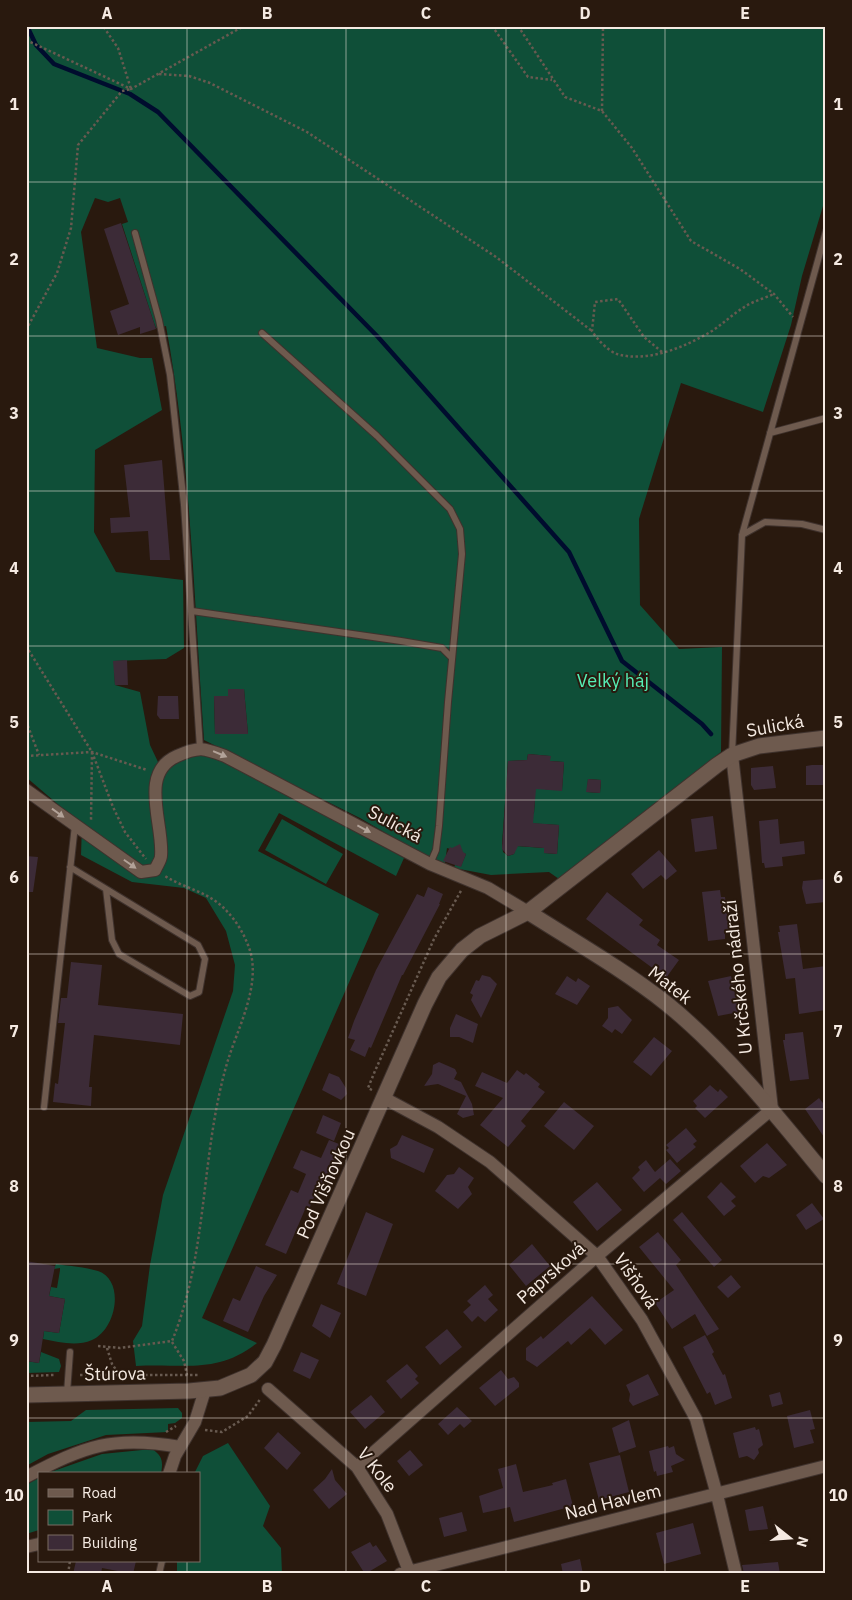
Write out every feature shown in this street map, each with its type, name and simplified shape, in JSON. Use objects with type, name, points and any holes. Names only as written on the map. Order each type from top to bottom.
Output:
[{"type":"street","name":"Sulická","points":[[200,748],[225,756],[430,864],[488,888],[528,912],[700,777],[732,755],[777,742],[826,738]]},
{"type":"street","points":[[26,790],[141,872],[155,870],[161,857],[155,806],[158,774],[170,759],[200,748]]},
{"type":"street","name":"U Krčského nádraží","points":[[732,755],[772,1109]]},
{"type":"street","name":"Pod Višňovkou","points":[[205,1390],[220,1388],[245,1379],[265,1362],[289,1314],[425,1004],[439,977],[449,963],[480,936],[528,912]]},
{"type":"street","name":"Matek","points":[[528,912],[610,964],[668,1005],[772,1109]]},
{"type":"street","name":"Višňová","points":[[384,1098],[438,1127],[490,1162],[598,1256],[642,1320],[696,1419],[736,1574]]},
{"type":"street","points":[[772,1109],[826,1176]]},
{"type":"street","name":"Paprsková","points":[[357,1467],[598,1256],[772,1109]]},
{"type":"street","name":"V Kole","points":[[268,1389],[357,1467],[387,1514],[404,1572]]},
{"type":"street","points":[[170,1472],[180,1447],[195,1422],[205,1390]]},
{"type":"street","name":"Štúrova","points":[[26,1395],[205,1390]]},
{"type":"street","points":[[26,1477],[58,1460],[94,1446],[116,1442],[150,1442],[180,1447]]},
{"type":"street","name":"Nad Havlem","points":[[404,1572],[717,1495],[826,1466]]},
{"type":"lane","points":[[732,755],[742,535],[826,231]]},
{"type":"lane","points":[[135,233],[159,320],[170,375],[184,505],[200,748]]},
{"type":"lane","points":[[262,333],[377,436],[450,509],[460,528],[462,554],[436,850],[430,864]]},
{"type":"lane","points":[[770,433],[826,418]]},
{"type":"lane","points":[[742,535],[765,522],[802,524],[826,530]]},
{"type":"lane","points":[[192,611],[442,648],[452,658]]},
{"type":"lane","points":[[44,1107],[75,825]]},
{"type":"lane","points":[[70,867],[106,889],[198,946],[206,959],[199,992],[190,996],[119,954],[112,940],[106,889]]},
{"type":"lane","points":[[67,1394],[70,1352]]},
{"type":"path","points":[[103,26],[118,48],[131,89]]},
{"type":"path","points":[[26,330],[57,273],[71,228],[78,145],[122,91],[131,89],[244,26]]},
{"type":"path","points":[[492,26],[528,77],[553,80]]},
{"type":"path","points":[[518,26],[565,97],[602,111],[632,148],[691,241],[740,269],[774,294],[800,324]]},
{"type":"path","points":[[602,111],[603,26]]},
{"type":"path","points":[[26,40],[131,89]]},
{"type":"path","points":[[159,74],[188,76],[210,84],[308,132],[496,257],[592,331],[616,354],[647,356],[678,347],[712,331],[747,305],[774,294]]},
{"type":"path","points":[[592,331],[596,302],[618,299],[644,337],[662,352]]},
{"type":"path","points":[[26,647],[92,752],[112,807],[126,832],[155,870],[171,880],[210,897],[226,910],[239,926],[251,954],[252,976],[248,1004],[219,1090],[190,1290],[172,1341]]},
{"type":"path","points":[[26,721],[39,755]]},
{"type":"path","points":[[91,836],[92,752]]},
{"type":"path","points":[[26,756],[92,752],[158,774]]},
{"type":"path","points":[[371,1080],[434,939],[467,880]]},
{"type":"path","points":[[98,1346],[107,1348],[172,1341]]},
{"type":"path","points":[[172,1341],[184,1361],[189,1391]]},
{"type":"path","points":[[107,1348],[112,1364],[120,1374]]},
{"type":"path","points":[[80,1375],[201,1375]]},
{"type":"path","points":[[26,1376],[54,1376]]},
{"type":"path","points":[[150,1442],[181,1424]]},
{"type":"green space","name":"Velký háj","points":[[26,26],[826,26],[826,196],[802,276],[791,325],[763,412],[681,383],[639,519],[640,605],[679,649],[722,647],[721,752],[559,879],[549,872],[491,875],[454,868],[455,865],[461,866],[466,854],[447,848],[445,863],[425,856],[360,818],[204,740],[186,480],[181,429],[166,326],[156,328],[154,323],[122,224],[128,222],[120,198],[108,202],[95,198],[81,232],[97,348],[140,358],[152,358],[162,410],[95,450],[94,532],[116,572],[183,580],[184,648],[166,659],[114,661],[115,685],[140,692],[150,745],[158,762],[171,767],[191,755],[214,755],[404,858],[396,876],[279,813],[258,851],[379,914],[202,1318],[257,1343],[228,1360],[214,1364],[199,1365],[136,1366],[133,1341],[142,1326],[150,1265],[163,1195],[233,991],[235,965],[226,931],[206,898],[184,888],[132,882],[81,855],[82,825],[26,777]],"holes":[[[228,689],[244,689],[248,734],[215,734],[214,697],[228,696]],[[528,754],[550,756],[550,761],[564,762],[562,790],[527,788],[535,799],[534,813],[525,823],[559,825],[557,854],[544,853],[544,848],[516,846],[514,854],[508,856],[503,852],[508,761],[527,760]],[[588,779],[601,780],[600,793],[587,792]]]},
{"type":"green space","points":[[282,819],[343,854],[326,884],[265,850]]},
{"type":"green space","points":[[56,1264],[98,1271],[107,1276],[112,1284],[115,1294],[112,1316],[101,1334],[92,1340],[74,1344],[43,1339],[44,1331],[59,1333],[65,1299],[49,1296],[51,1287],[57,1288],[60,1268],[54,1269]]},
{"type":"green space","points":[[41,1352],[59,1359],[61,1366],[59,1372],[26,1373],[26,1361],[39,1363]]},
{"type":"green space","points":[[178,1408],[182,1413],[182,1418],[175,1423],[168,1424],[168,1432],[106,1435],[48,1454],[26,1466],[26,1422],[71,1421],[86,1410]]},
{"type":"green space","points":[[228,1443],[270,1506],[263,1526],[281,1548],[282,1574],[177,1574],[177,1562],[200,1562],[200,1472],[195,1472],[203,1456]]},
{"type":"green space","points":[[152,1449],[161,1460],[161,1472],[51,1472],[102,1454]]},
{"type":"green space","points":[[38,1479],[38,1530],[26,1534],[26,1485]]},
{"type":"building","points":[[121,223],[156,329],[140,334],[140,327],[118,335],[110,311],[129,304],[104,229]]},
{"type":"building","points":[[162,460],[170,560],[150,560],[148,531],[111,533],[110,518],[130,517],[124,465]]},
{"type":"building","points":[[127,660],[128,685],[115,685],[113,661]]},
{"type":"building","points":[[228,689],[244,689],[248,734],[215,734],[214,696],[228,696]]},
{"type":"building","points":[[158,696],[178,696],[179,719],[160,719],[157,715]]},
{"type":"building","points":[[528,754],[551,756],[550,761],[564,762],[562,791],[536,789],[533,823],[559,825],[557,854],[544,853],[544,848],[518,846],[514,854],[508,856],[502,849],[508,761],[527,760]]},
{"type":"building","points":[[826,765],[826,785],[806,785],[806,766]]},
{"type":"building","points":[[773,766],[776,788],[754,790],[751,785],[751,768]]},
{"type":"building","points":[[588,779],[601,780],[600,793],[586,792]]},
{"type":"building","points":[[713,816],[717,849],[695,852],[691,819]]},
{"type":"building","points":[[778,819],[780,844],[804,841],[805,854],[782,857],[783,866],[765,868],[764,863],[762,863],[759,821]]},
{"type":"building","points":[[460,844],[463,852],[466,854],[461,867],[443,861],[450,847],[452,848]]},
{"type":"building","points":[[659,850],[677,871],[666,880],[661,875],[643,889],[631,874]]},
{"type":"building","points":[[26,856],[38,857],[33,892],[26,892]]},
{"type":"building","points":[[825,879],[826,902],[806,904],[802,888],[803,881]]},
{"type":"building","points":[[428,887],[443,894],[440,904],[402,975],[371,1048],[369,1047],[365,1057],[350,1050],[355,1040],[348,1038],[354,1021],[376,970],[417,894],[424,897]]},
{"type":"building","points":[[720,890],[721,897],[725,897],[729,931],[725,931],[725,939],[708,941],[702,892]]},
{"type":"building","points":[[607,892],[643,920],[639,925],[660,940],[657,945],[679,960],[666,978],[586,919]]},
{"type":"building","points":[[797,924],[803,969],[826,966],[826,1010],[799,1014],[795,978],[786,979],[778,932],[780,932],[779,926]]},
{"type":"building","points":[[71,962],[102,965],[98,1005],[183,1014],[180,1045],[94,1035],[89,1087],[92,1087],[91,1106],[53,1102],[55,1083],[58,1084],[65,1023],[58,1023],[61,998],[67,998]]},
{"type":"building","points":[[482,975],[490,977],[497,984],[481,1018],[471,1000],[473,995],[470,993],[476,980],[479,981]]},
{"type":"building","points":[[567,976],[576,982],[578,978],[590,986],[577,1005],[555,994]]},
{"type":"building","points":[[731,976],[739,1012],[718,1016],[708,981]]},
{"type":"building","points":[[618,1006],[632,1020],[622,1034],[615,1029],[612,1033],[602,1026],[608,1018],[608,1008]]},
{"type":"building","points":[[456,1014],[478,1024],[473,1043],[459,1037],[450,1037],[450,1028]]},
{"type":"building","points":[[803,1032],[809,1079],[790,1081],[783,1040],[785,1040],[785,1034]]},
{"type":"building","points":[[654,1037],[672,1051],[651,1076],[633,1062]]},
{"type":"building","points":[[439,1062],[455,1069],[457,1073],[454,1079],[461,1082],[472,1104],[474,1115],[463,1118],[457,1114],[466,1096],[438,1084],[424,1086],[432,1074],[433,1065]]},
{"type":"building","points":[[517,1070],[524,1075],[526,1073],[540,1084],[538,1087],[545,1092],[521,1121],[526,1126],[508,1147],[480,1125],[503,1098],[475,1086],[482,1072],[507,1083]]},
{"type":"building","points":[[329,1073],[339,1077],[346,1088],[347,1094],[341,1100],[322,1090]]},
{"type":"building","points":[[710,1085],[718,1092],[720,1089],[728,1097],[705,1118],[695,1108],[697,1106],[693,1101]]},
{"type":"building","points":[[819,1098],[826,1107],[826,1140],[805,1109]]},
{"type":"building","points":[[564,1102],[594,1126],[574,1150],[544,1126]]},
{"type":"building","points":[[323,1115],[341,1123],[334,1141],[316,1133]]},
{"type":"building","points":[[686,1128],[697,1141],[693,1144],[696,1147],[677,1163],[666,1150],[669,1148],[666,1145]]},
{"type":"building","points":[[402,1135],[434,1149],[424,1173],[391,1158],[390,1149],[397,1145]]},
{"type":"building","points":[[329,1140],[344,1146],[324,1193],[317,1190],[309,1209],[306,1207],[286,1254],[265,1245],[291,1190],[298,1193],[306,1174],[293,1168],[301,1150],[321,1158]]},
{"type":"building","points":[[767,1143],[787,1165],[769,1178],[763,1176],[755,1183],[740,1166]]},
{"type":"building","points":[[670,1159],[681,1171],[666,1184],[660,1178],[644,1192],[632,1178],[640,1170],[638,1167],[646,1160],[655,1172]]},
{"type":"building","points":[[459,1167],[474,1178],[468,1187],[472,1194],[458,1209],[435,1191],[447,1175],[454,1174]]},
{"type":"building","points":[[597,1182],[622,1210],[597,1231],[573,1202]]},
{"type":"building","points":[[721,1182],[736,1197],[731,1201],[736,1206],[724,1216],[707,1197]]},
{"type":"building","points":[[812,1203],[824,1219],[806,1230],[796,1215]]},
{"type":"building","points":[[366,1212],[393,1224],[366,1296],[337,1284]]},
{"type":"building","points":[[682,1212],[722,1260],[714,1267],[673,1220]]},
{"type":"building","points":[[658,1232],[681,1260],[676,1265],[719,1329],[707,1336],[695,1314],[672,1329],[655,1303],[674,1290],[639,1247]]},
{"type":"building","points":[[532,1244],[550,1266],[526,1286],[509,1265]]},
{"type":"building","points":[[26,1261],[55,1266],[49,1296],[65,1299],[59,1333],[44,1331],[39,1363],[26,1361]]},
{"type":"building","points":[[256,1266],[277,1275],[264,1296],[248,1332],[223,1321],[233,1298],[240,1301]]},
{"type":"building","points":[[731,1275],[741,1287],[728,1298],[717,1287]]},
{"type":"building","points":[[485,1285],[493,1295],[488,1299],[498,1310],[485,1322],[478,1316],[472,1322],[463,1312],[471,1305],[467,1301]]},
{"type":"building","points":[[592,1296],[623,1330],[605,1345],[590,1328],[571,1345],[568,1341],[537,1367],[526,1360],[526,1348],[541,1336],[543,1339]]},
{"type":"building","points":[[321,1304],[341,1313],[330,1338],[312,1326]]},
{"type":"building","points":[[447,1329],[462,1347],[440,1365],[425,1347]]},
{"type":"building","points":[[705,1335],[714,1352],[712,1354],[723,1375],[725,1374],[732,1398],[715,1405],[710,1392],[707,1394],[683,1347]]},
{"type":"building","points":[[301,1352],[319,1360],[310,1379],[293,1371]]},
{"type":"building","points":[[407,1364],[418,1376],[415,1379],[419,1383],[401,1399],[386,1381]]},
{"type":"building","points":[[501,1370],[508,1379],[514,1377],[519,1383],[519,1387],[495,1406],[479,1388]]},
{"type":"building","points":[[648,1374],[659,1395],[633,1406],[629,1401],[630,1394],[626,1385]]},
{"type":"building","points":[[780,1392],[783,1404],[772,1407],[769,1395]]},
{"type":"building","points":[[371,1395],[385,1412],[365,1429],[350,1412]]},
{"type":"building","points":[[457,1407],[472,1421],[464,1428],[460,1424],[448,1435],[438,1424]]},
{"type":"building","points":[[810,1410],[815,1429],[810,1430],[814,1443],[794,1448],[787,1416]]},
{"type":"building","points":[[629,1420],[636,1447],[619,1453],[612,1428]]},
{"type":"building","points":[[755,1427],[756,1430],[759,1429],[763,1445],[758,1449],[759,1453],[754,1460],[747,1456],[739,1458],[733,1433]]},
{"type":"building","points":[[278,1432],[301,1453],[287,1470],[264,1448]]},
{"type":"building","points":[[668,1446],[669,1448],[674,1446],[676,1454],[685,1460],[671,1466],[673,1472],[657,1476],[656,1471],[654,1472],[649,1451]]},
{"type":"building","points":[[410,1450],[423,1465],[409,1476],[397,1461]]},
{"type":"building","points":[[620,1455],[629,1492],[599,1500],[589,1463]]},
{"type":"building","points":[[516,1464],[523,1492],[553,1485],[552,1483],[566,1479],[573,1506],[514,1522],[510,1507],[483,1513],[479,1496],[503,1488],[498,1469]]},
{"type":"building","points":[[332,1469],[335,1480],[347,1494],[329,1509],[313,1490],[325,1479]]},
{"type":"building","points":[[763,1506],[768,1529],[749,1531],[745,1510]]},
{"type":"building","points":[[462,1512],[467,1531],[444,1537],[439,1518]]},
{"type":"building","points":[[693,1523],[701,1554],[664,1564],[656,1533]]},
{"type":"building","points":[[370,1542],[373,1547],[376,1545],[387,1561],[365,1574],[351,1552]]},
{"type":"building","points":[[580,1559],[583,1574],[563,1574],[561,1564]]},
{"type":"building","points":[[76,1562],[136,1562],[133,1574],[102,1568],[101,1574],[73,1574]]},
{"type":"building","points":[[778,1562],[780,1574],[744,1574],[742,1565]]},
{"type":"waterway","points":[[27,26],[36,45],[54,64],[130,94],[158,112],[378,337],[569,552],[622,661],[702,724],[711,734]]}]
